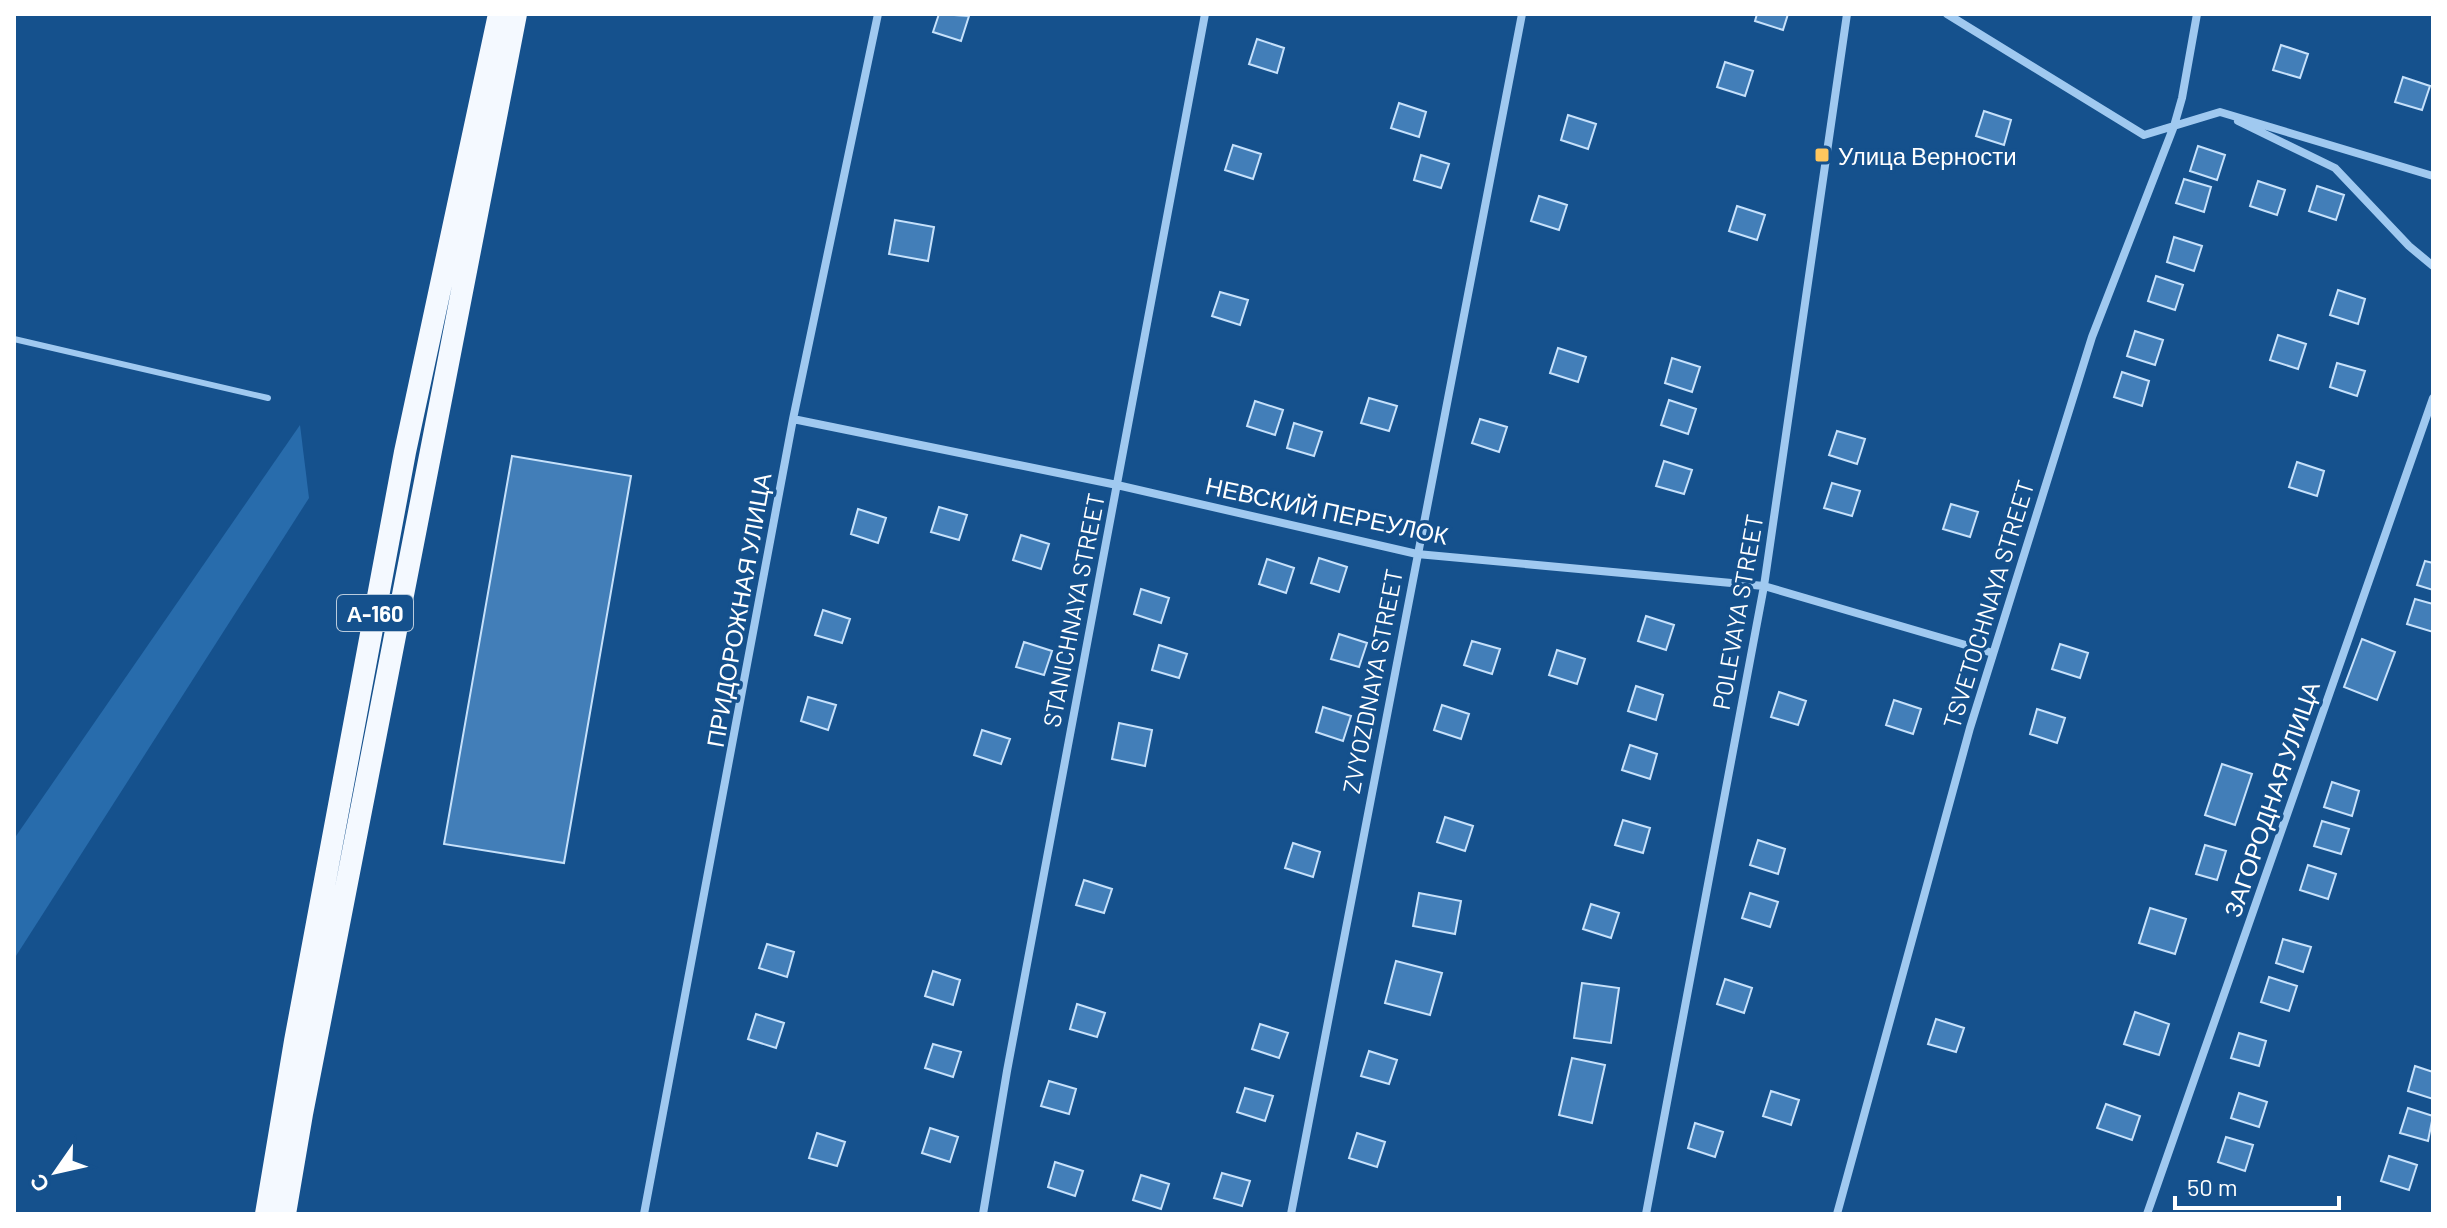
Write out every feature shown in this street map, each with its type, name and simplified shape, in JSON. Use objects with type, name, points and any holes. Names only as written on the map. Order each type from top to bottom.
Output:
[{"type":"highway","name":"А-160","points":[[266,1214],[297,1026],[405,452],[499,14]]},
{"type":"highway","name":"А-160","points":[[285,1214],[317,1035],[516,14]]},
{"type":"street","name":"ПРИДОРОЖНАЯ УЛИЦА","points":[[644,1214],[793,419],[878,14]]},
{"type":"street","name":"STANICHNAYA STREET","points":[[983,1214],[1205,14]]},
{"type":"street","name":"ZVYOZDNAYA STREET","points":[[1291,1214],[1522,14]]},
{"type":"street","name":"POLEVAYA STREET","points":[[1646,1214],[1764,586],[1847,14]]},
{"type":"street","points":[[1947,14],[2144,135],[2220,112],[2433,176]]},
{"type":"street","name":"TSVETOCHNAYA STREET","points":[[1837,1214],[1970,728],[2092,337],[2174,126],[2197,14]]},
{"type":"street","points":[[2220,112],[2335,168],[2409,246],[2433,266]]},
{"type":"street","name":"ЗАГОРОДНАЯ УЛИЦА","points":[[2147,1214],[2433,398]]},
{"type":"street","name":"НЕВСКИЙ ПЕРЕУЛОК","points":[[793,419],[1117,485],[1417,554],[1764,586],[1993,653]]},
{"type":"lane","points":[[14,339],[268,398]]},
{"type":"shaded area","points":[[300,425],[309,498],[14,959],[14,839]]},
{"type":"building","points":[[939,14],[969,16],[961,41],[933,32]]},
{"type":"building","points":[[1757,14],[1788,14],[1783,30],[1755,21]]},
{"type":"building","points":[[1257,39],[1284,48],[1277,73],[1249,64]]},
{"type":"building","points":[[2281,45],[2308,54],[2300,78],[2273,70]]},
{"type":"building","points":[[1725,62],[1753,71],[1745,96],[1717,87]]},
{"type":"building","points":[[2403,77],[2430,86],[2422,110],[2395,102]]},
{"type":"building","points":[[1399,103],[1426,112],[1419,137],[1391,128]]},
{"type":"building","points":[[1984,111],[2011,120],[2004,145],[1976,136]]},
{"type":"building","points":[[1568,115],[1596,124],[1588,149],[1561,140]]},
{"type":"building","points":[[1233,145],[1261,154],[1253,179],[1225,170]]},
{"type":"building","points":[[2198,146],[2225,155],[2217,180],[2190,171]]},
{"type":"building","points":[[1421,155],[1449,164],[1441,188],[1414,180]]},
{"type":"building","points":[[2184,179],[2211,187],[2204,212],[2176,203]]},
{"type":"building","points":[[2258,181],[2285,190],[2277,215],[2250,206]]},
{"type":"building","points":[[2317,186],[2344,195],[2336,220],[2309,211]]},
{"type":"building","points":[[1539,196],[1567,205],[1559,230],[1531,221]]},
{"type":"building","points":[[1737,206],[1765,215],[1757,240],[1729,231]]},
{"type":"building","points":[[895,220],[934,227],[928,261],[889,254]]},
{"type":"building","points":[[2174,237],[2202,246],[2194,271],[2167,262]]},
{"type":"building","points":[[2156,276],[2183,285],[2175,310],[2148,301]]},
{"type":"building","points":[[2338,290],[2365,299],[2358,324],[2330,315]]},
{"type":"building","points":[[1220,292],[1248,300],[1240,325],[1212,316]]},
{"type":"building","points":[[2135,331],[2163,340],[2155,365],[2127,356]]},
{"type":"building","points":[[2278,335],[2306,344],[2298,369],[2270,360]]},
{"type":"building","points":[[1558,348],[1586,357],[1578,382],[1550,373]]},
{"type":"building","points":[[1672,358],[1700,367],[1692,392],[1665,383]]},
{"type":"building","points":[[2337,363],[2365,371],[2357,396],[2330,387]]},
{"type":"building","points":[[2122,372],[2149,381],[2142,406],[2114,397]]},
{"type":"building","points":[[1369,398],[1397,406],[1389,431],[1361,423]]},
{"type":"building","points":[[1669,400],[1696,409],[1688,434],[1661,425]]},
{"type":"building","points":[[1255,401],[1283,410],[1275,435],[1247,426]]},
{"type":"building","points":[[1480,419],[1507,427],[1499,452],[1472,443]]},
{"type":"building","points":[[1294,423],[1322,432],[1314,456],[1287,448]]},
{"type":"building","points":[[1837,431],[1865,439],[1857,464],[1829,455]]},
{"type":"building","points":[[512,456],[631,476],[564,863],[444,844]]},
{"type":"building","points":[[1664,461],[1692,470],[1684,494],[1656,486]]},
{"type":"building","points":[[2297,462],[2324,471],[2317,496],[2289,487]]},
{"type":"building","points":[[1832,483],[1860,491],[1852,516],[1824,508]]},
{"type":"building","points":[[1951,504],[1978,512],[1970,537],[1943,529]]},
{"type":"building","points":[[939,507],[967,515],[959,540],[931,532]]},
{"type":"building","points":[[858,509],[886,518],[878,543],[851,534]]},
{"type":"building","points":[[1021,535],[1049,544],[1041,569],[1013,560]]},
{"type":"building","points":[[1319,558],[1347,567],[1339,592],[1311,583]]},
{"type":"building","points":[[1267,559],[1294,568],[1286,593],[1259,584]]},
{"type":"building","points":[[2425,561],[2433,563],[2433,590],[2417,585]]},
{"type":"building","points":[[1141,589],[1169,598],[1161,623],[1134,614]]},
{"type":"building","points":[[2415,599],[2433,604],[2433,632],[2407,624]]},
{"type":"building","points":[[823,610],[850,619],[842,643],[815,635]]},
{"type":"building","points":[[1646,616],[1674,625],[1666,650],[1638,641]]},
{"type":"building","points":[[1339,634],[1367,643],[1359,667],[1331,659]]},
{"type":"building","points":[[2362,639],[2395,652],[2377,700],[2344,687]]},
{"type":"building","points":[[1472,641],[1500,649],[1492,674],[1464,665]]},
{"type":"building","points":[[1024,642],[1052,651],[1044,675],[1016,667]]},
{"type":"building","points":[[2060,644],[2088,653],[2080,678],[2052,669]]},
{"type":"building","points":[[1159,645],[1187,654],[1179,678],[1152,670]]},
{"type":"building","points":[[1557,650],[1585,659],[1577,684],[1549,675]]},
{"type":"building","points":[[1636,686],[1663,695],[1656,720],[1628,711]]},
{"type":"building","points":[[1779,692],[1806,701],[1798,725],[1771,717]]},
{"type":"building","points":[[808,697],[836,705],[828,730],[801,721]]},
{"type":"building","points":[[1894,700],[1921,709],[1913,734],[1886,725]]},
{"type":"building","points":[[1442,705],[1469,714],[1461,739],[1434,730]]},
{"type":"building","points":[[1323,707],[1351,716],[1343,741],[1316,732]]},
{"type":"building","points":[[2037,709],[2065,718],[2057,743],[2030,734]]},
{"type":"building","points":[[1119,723],[1152,730],[1145,766],[1112,759]]},
{"type":"building","points":[[982,730],[1010,739],[1001,764],[974,755]]},
{"type":"building","points":[[1630,745],[1657,754],[1650,779],[1622,770]]},
{"type":"building","points":[[2222,764],[2252,774],[2235,825],[2205,815]]},
{"type":"building","points":[[2332,782],[2359,791],[2352,816],[2324,807]]},
{"type":"building","points":[[1445,817],[1473,826],[1465,851],[1437,842]]},
{"type":"building","points":[[1623,820],[1650,828],[1643,853],[1615,845]]},
{"type":"building","points":[[2322,821],[2349,829],[2341,854],[2314,846]]},
{"type":"building","points":[[1758,840],[1785,849],[1778,874],[1750,865]]},
{"type":"building","points":[[1293,843],[1320,852],[1313,877],[1285,868]]},
{"type":"building","points":[[2205,845],[2226,851],[2217,880],[2196,874]]},
{"type":"building","points":[[2308,865],[2336,874],[2328,899],[2300,890]]},
{"type":"building","points":[[1084,880],[1112,889],[1104,913],[1076,905]]},
{"type":"building","points":[[1419,893],[1461,901],[1455,934],[1413,926]]},
{"type":"building","points":[[1750,893],[1778,902],[1770,927],[1742,918]]},
{"type":"building","points":[[1591,904],[1619,913],[1611,938],[1583,929]]},
{"type":"building","points":[[2150,908],[2186,919],[2175,954],[2139,943]]},
{"type":"building","points":[[2283,939],[2311,947],[2303,972],[2276,963]]},
{"type":"building","points":[[767,944],[794,952],[787,977],[759,968]]},
{"type":"building","points":[[1396,961],[1442,973],[1430,1015],[1385,1003]]},
{"type":"building","points":[[933,971],[960,980],[953,1005],[925,996]]},
{"type":"building","points":[[2269,977],[2297,986],[2289,1011],[2261,1002]]},
{"type":"building","points":[[1725,979],[1752,988],[1744,1013],[1717,1004]]},
{"type":"building","points":[[1582,983],[1619,988],[1611,1043],[1574,1038]]},
{"type":"building","points":[[1077,1004],[1105,1013],[1097,1037],[1070,1029]]},
{"type":"building","points":[[2135,1012],[2169,1024],[2159,1055],[2124,1044]]},
{"type":"building","points":[[756,1014],[784,1023],[776,1048],[748,1039]]},
{"type":"building","points":[[1936,1019],[1964,1028],[1956,1052],[1928,1044]]},
{"type":"building","points":[[1260,1024],[1288,1033],[1279,1058],[1252,1049]]},
{"type":"building","points":[[2239,1033],[2266,1041],[2259,1066],[2231,1058]]},
{"type":"building","points":[[933,1044],[961,1052],[953,1077],[925,1068]]},
{"type":"building","points":[[1369,1051],[1397,1060],[1389,1084],[1361,1076]]},
{"type":"building","points":[[1572,1058],[1605,1065],[1592,1123],[1559,1115]]},
{"type":"building","points":[[2415,1066],[2433,1072],[2433,1099],[2408,1091]]},
{"type":"building","points":[[1049,1081],[1076,1089],[1069,1114],[1041,1106]]},
{"type":"building","points":[[1245,1088],[1273,1096],[1265,1121],[1237,1112]]},
{"type":"building","points":[[1771,1091],[1799,1100],[1791,1125],[1763,1116]]},
{"type":"building","points":[[2239,1093],[2267,1102],[2259,1127],[2231,1118]]},
{"type":"building","points":[[2106,1104],[2140,1116],[2132,1140],[2097,1128]]},
{"type":"building","points":[[2408,1108],[2433,1116],[2428,1141],[2400,1133]]},
{"type":"building","points":[[1695,1123],[1723,1132],[1715,1157],[1688,1148]]},
{"type":"building","points":[[930,1128],[958,1137],[950,1162],[922,1153]]},
{"type":"building","points":[[817,1133],[845,1142],[837,1166],[809,1158]]},
{"type":"building","points":[[1357,1133],[1385,1142],[1377,1167],[1349,1158]]},
{"type":"building","points":[[2226,1137],[2253,1145],[2245,1171],[2218,1162]]},
{"type":"building","points":[[2389,1156],[2417,1165],[2409,1190],[2381,1181]]},
{"type":"building","points":[[1055,1162],[1083,1171],[1075,1196],[1048,1187]]},
{"type":"building","points":[[1222,1173],[1250,1181],[1242,1206],[1214,1198]]},
{"type":"building","points":[[1141,1175],[1169,1184],[1161,1209],[1133,1200]]},
{"type":"place","name":"Улица Верности","points":[[1822,155]]}]
